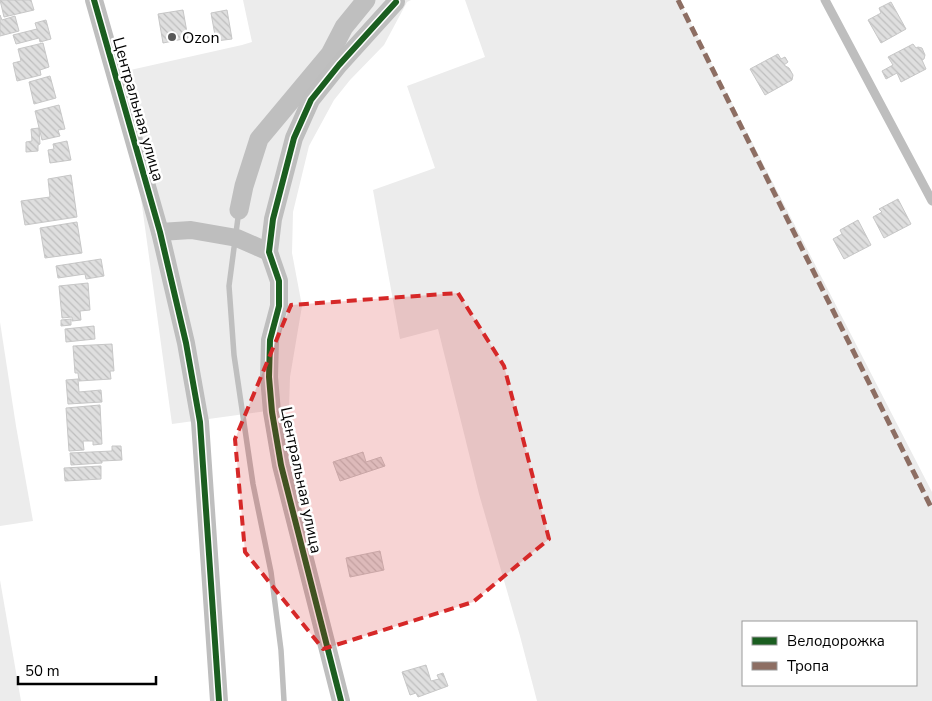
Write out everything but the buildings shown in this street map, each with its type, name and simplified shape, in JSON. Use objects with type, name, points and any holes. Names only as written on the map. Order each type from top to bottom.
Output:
[{"type":"street","name":"Центральная улица","points":[[94,0],[160,232],[186,343],[200,422],[219,701]]},
{"type":"street","name":"Центральная улица","points":[[341,701],[281,466],[272,412],[269,377],[270,340],[279,306],[279,281],[269,252],[273,219],[294,138],[310,100],[396,2]]},
{"type":"street","points":[[160,232],[191,230],[237,238],[269,252]]},
{"type":"lane","points":[[826,0],[932,201]]},
{"type":"highlighted area","points":[[458,293],[504,366],[549,539],[473,602],[323,649],[245,552],[235,439],[291,305]]},
{"type":"shaded area","points":[[243,0],[411,0],[407,2],[384,45],[350,80],[334,100],[309,146],[293,212],[292,253],[302,306],[290,377],[289,408],[172,424],[140,191],[108,75],[252,42]]},
{"type":"shaded area","points":[[465,0],[679,0],[932,492],[932,701],[537,701],[479,494],[438,329],[400,339],[373,190],[435,168],[407,86],[485,57]]},
{"type":"shaded area","points":[[0,322],[33,521],[0,526]]},
{"type":"shaded area","points":[[0,580],[21,701],[0,701]]},
{"type":"waterway","points":[[239,210],[244,186],[259,139],[330,54],[344,27],[366,0]]},
{"type":"waterway","points":[[239,210],[229,286],[234,355],[253,484],[271,572],[281,650],[284,701]]},
{"type":"marked path","points":[[678,0],[932,509]]},
{"type":"cycle path","points":[[94,0],[160,232],[186,343],[200,422],[219,701]]},
{"type":"cycle path","points":[[341,701],[281,465],[272,412],[269,377],[270,340],[279,306],[279,281],[269,252],[273,219],[294,138],[311,100],[339,65],[396,2]]},
{"type":"place","name":"Ozon","points":[[172,37]]}]
